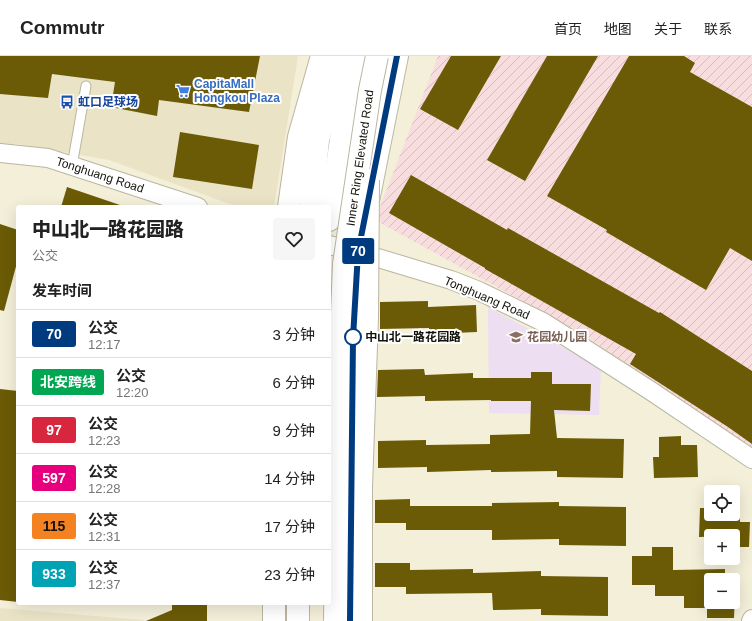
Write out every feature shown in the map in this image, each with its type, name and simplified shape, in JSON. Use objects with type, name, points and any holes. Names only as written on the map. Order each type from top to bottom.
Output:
[{"type":"main road","points":[[289,205],[299,137],[322,56]]},
{"type":"main road","points":[[310,205],[318,140],[340,56]]},
{"type":"main road","name":"Inner Ring Elevated Road","points":[[331,207],[346,106],[358,56]]},
{"type":"main road","name":"Inner Ring Elevated Road","points":[[335,621],[338,412],[344,264],[370,90],[377,56]]},
{"type":"main road","points":[[350,621],[353,338],[358,252],[397,56]]},
{"type":"main road","points":[[361,621],[361,487],[367,318],[368,131],[370,90]]},
{"type":"main road","points":[[274,605],[274,621]]},
{"type":"main road","points":[[298,605],[298,621]]},
{"type":"main road","points":[[311,605],[311,621]]},
{"type":"street","name":"Tonghuang Road","points":[[0,152],[48,158],[192,205]]},
{"type":"street","name":"Tonghuang Road","points":[[331,245],[358,252],[451,280],[479,291],[543,322],[752,459]]},
{"type":"lane","points":[[72,166],[86,86]]},
{"type":"shaded area","points":[[0,56],[298,56],[274,205],[233,205],[109,160],[17,144],[0,144]]},
{"type":"shaded area","points":[[438,56],[752,56],[752,449],[584,335],[375,220]]},
{"type":"shaded area","name":"花园幼儿园","points":[[488,307],[601,368],[599,415],[489,413]]},
{"type":"shaded area","points":[[0,608],[144,620],[144,621],[0,621]]},
{"type":"building","name":"CapitaMall Hongkou Plaza","points":[[0,56],[260,56],[249,112],[159,100],[157,116],[111,107],[115,82],[52,74],[48,98],[0,94]]},
{"type":"building","points":[[451,56],[501,56],[458,130],[420,109]]},
{"type":"building","points":[[547,56],[598,56],[525,181],[487,160]]},
{"type":"building","points":[[629,56],[684,56],[695,63],[690,72],[752,107],[752,261],[730,248],[706,290],[606,232],[607,230],[547,196]]},
{"type":"building","points":[[180,132],[259,145],[252,189],[173,177]]},
{"type":"building","points":[[411,175],[507,230],[508,228],[659,313],[660,312],[752,371],[752,444],[630,364],[636,354],[389,213]]},
{"type":"building","points":[[67,187],[120,205],[62,205]]},
{"type":"building","points":[[0,224],[16,229],[16,266],[4,311],[0,310]]},
{"type":"building","points":[[428,301],[428,307],[476,305],[477,332],[429,334],[429,328],[380,329],[380,302]]},
{"type":"building","points":[[424,369],[425,375],[473,373],[473,378],[531,378],[531,372],[552,372],[552,384],[591,384],[590,411],[554,410],[557,438],[624,439],[623,478],[557,477],[557,471],[491,472],[491,470],[427,472],[427,467],[378,468],[378,441],[426,440],[426,445],[490,444],[490,435],[530,434],[531,401],[425,401],[425,396],[377,397],[378,370]]},
{"type":"building","points":[[0,389],[16,391],[16,602],[0,600]]},
{"type":"building","points":[[681,436],[681,445],[697,445],[698,477],[654,478],[653,457],[659,457],[659,437]]},
{"type":"building","points":[[410,499],[410,506],[492,506],[492,503],[559,502],[559,506],[626,507],[626,546],[559,545],[559,539],[492,540],[492,530],[406,530],[406,523],[375,523],[375,500]]},
{"type":"building","points":[[700,508],[704,508],[704,521],[750,522],[749,547],[740,547],[740,529],[704,529],[704,537],[699,537]]},
{"type":"building","points":[[652,547],[673,547],[673,570],[725,569],[725,573],[704,573],[704,608],[684,608],[684,596],[655,596],[655,585],[632,585],[632,556],[652,556]]},
{"type":"building","points":[[375,563],[410,563],[410,570],[473,569],[473,573],[541,571],[541,576],[608,577],[608,616],[541,615],[541,609],[493,610],[492,593],[406,594],[406,587],[375,587]]},
{"type":"building","points":[[172,605],[207,605],[207,621],[146,621],[172,610]]},
{"type":"building","points":[[707,609],[734,609],[734,618],[707,618]]},
{"type":"bus line","name":"70","points":[[350,621],[353,338],[358,252],[397,56]]},
{"type":"place","name":"CapitaMall Hongkou Plaza","points":[[183,91]]},
{"type":"place","name":"虹口足球场","points":[[67,102]]},
{"type":"place","name":"中山北一路花园路","points":[[353,337]]},
{"type":"place","name":"花园幼儿园","points":[[516,337]]}]
